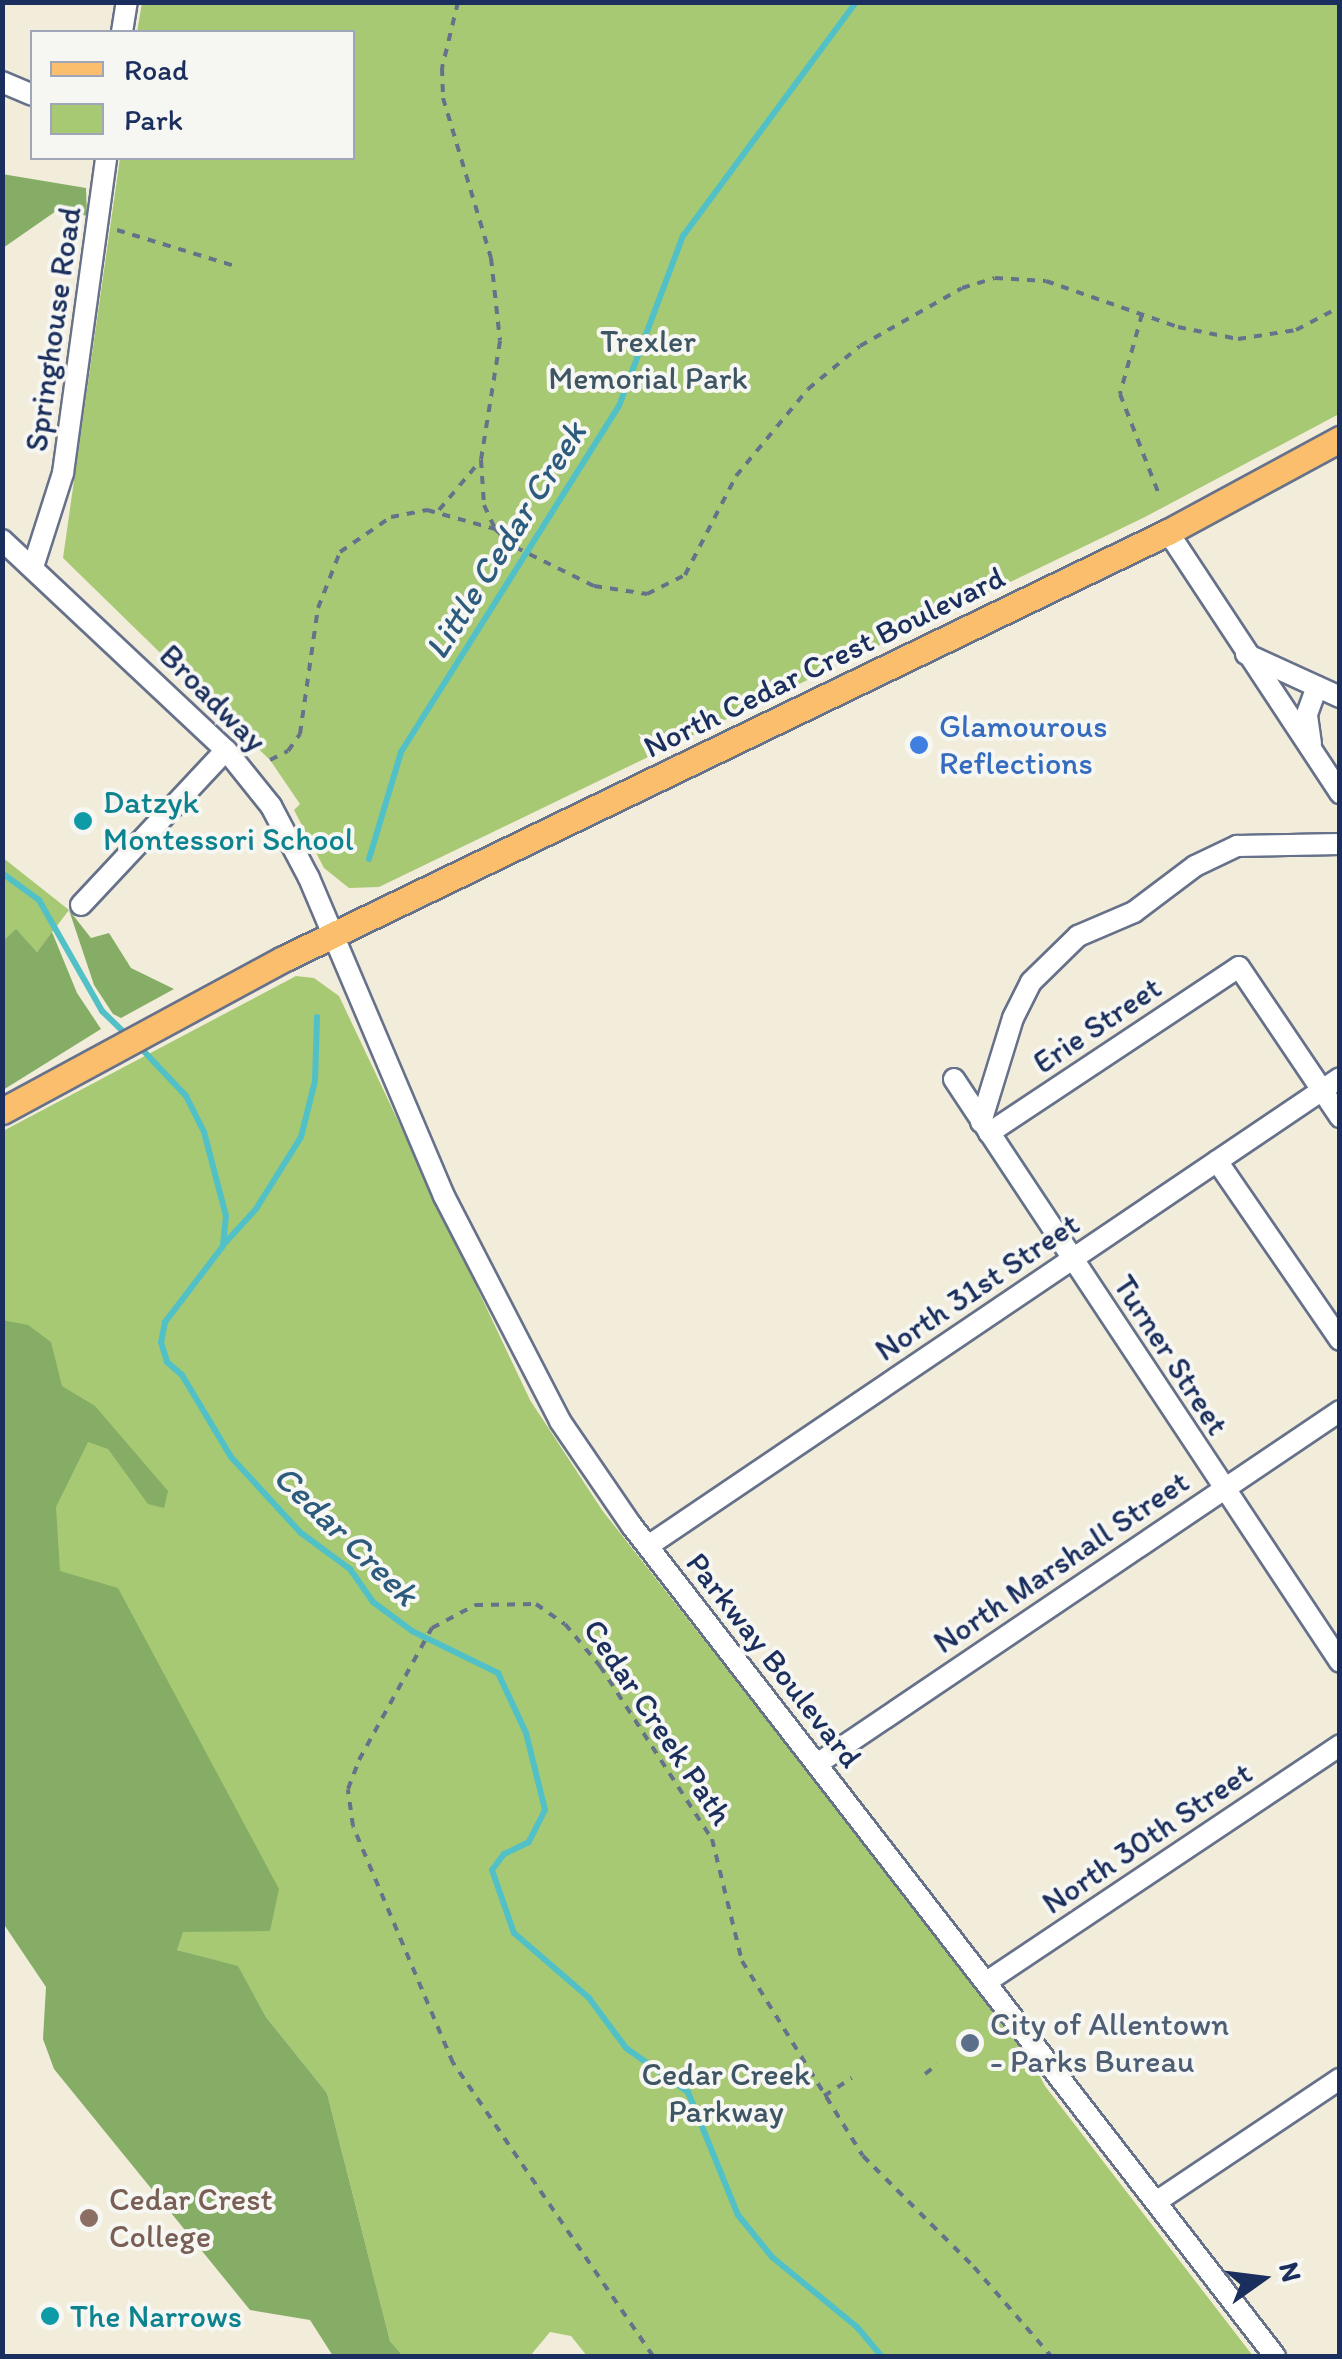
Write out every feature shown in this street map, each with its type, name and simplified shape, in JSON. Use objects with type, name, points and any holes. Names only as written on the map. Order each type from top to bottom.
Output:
[{"type":"main road","name":"North Cedar Crest Boulevard","points":[[2,1111],[90,1058],[333,934],[1168,532],[1340,439]]},
{"type":"street","points":[[122,30],[127,2]]},
{"type":"street","points":[[2,82],[30,94]]},
{"type":"street","name":"Springhouse Road","points":[[34,564],[63,472],[106,160]]},
{"type":"street","points":[[1168,532],[1340,793]]},
{"type":"street","name":"Broadway","points":[[2,540],[34,564],[226,750],[294,844],[333,934]]},
{"type":"street","points":[[1246,654],[1340,697]]},
{"type":"street","points":[[1314,756],[1307,714],[1317,687]]},
{"type":"street","points":[[81,905],[226,750]]},
{"type":"street","points":[[985,1128],[1013,1018],[1031,982],[1078,936],[1134,912],[1195,866],[1237,846],[1340,844]]},
{"type":"street","name":"Parkway Boulevard","points":[[333,934],[480,1272],[560,1421],[648,1546],[1160,2200],[1276,2356]]},
{"type":"street","name":"Erie Street","points":[[985,1128],[1239,966],[1331,1084]]},
{"type":"street","name":"Turner Street","points":[[954,1079],[1340,1662]]},
{"type":"street","points":[[1331,1084],[1340,1116]]},
{"type":"street","name":"North 31st Street","points":[[648,1546],[1331,1084]]},
{"type":"street","points":[[1217,1161],[1340,1340]]},
{"type":"street","name":"North Marshall Street","points":[[816,1764],[1340,1410]]},
{"type":"street","name":"North 30th Street","points":[[988,1981],[1340,1745]]},
{"type":"street","points":[[1160,2200],[1340,2079]]},
{"type":"path","points":[[458,2],[442,68],[442,98],[490,258],[500,341],[480,460],[482,493],[495,529]]},
{"type":"path","points":[[98,224],[238,266]]},
{"type":"path","points":[[270,760],[288,751],[300,734],[318,608],[340,552],[391,518],[438,510],[495,529],[543,564],[623,593],[667,588],[686,574],[736,476],[808,389],[860,346],[962,288],[1026,277],[1238,339],[1296,330],[1340,307]]},
{"type":"path","points":[[1142,314],[1120,394],[1160,497]]},
{"type":"path","points":[[438,510],[480,460]]},
{"type":"path","name":"Cedar Creek Path","points":[[653,2356],[453,2062],[353,1826],[350,1778],[432,1628],[462,1610],[512,1600],[536,1604],[565,1624],[712,1840],[742,1961],[863,2156],[974,2267],[1051,2356]]},
{"type":"path","points":[[925,2074],[938,2064]]},
{"type":"path","points":[[824,2096],[852,2078]]},
{"type":"green space","name":"Trexler Memorial Park","points":[[142,3],[1339,3],[1339,414],[1145,517],[379,887],[349,888],[324,868],[294,810],[300,804],[270,760],[63,558],[120,160],[355,160],[355,30],[137,30]]},
{"type":"green space","points":[[2,174],[86,188],[87,216],[59,209],[3,248]]},
{"type":"green space","points":[[2,857],[69,910],[37,952],[16,930],[3,941]]},
{"type":"green space","points":[[69,910],[91,938],[109,933],[131,968],[174,989],[121,1018],[113,1014],[94,985]]},
{"type":"green space","points":[[16,929],[37,952],[52,932],[77,993],[101,1029],[3,1090],[3,941]]},
{"type":"green space","name":"Cedar Creek Parkway","points":[[296,976],[314,978],[339,996],[530,1400],[602,1510],[1026,2050],[1045,2086],[1253,2356],[587,2356],[571,2336],[550,2332],[530,2356],[403,2356],[390,2341],[327,2093],[266,2017],[238,1967],[177,1950],[182,1932],[222,1930],[2,1506],[3,1131]]},
{"type":"green space","points":[[2,1320],[28,1325],[51,1342],[62,1386],[95,1406],[168,1491],[164,1508],[148,1504],[108,1449],[88,1442],[56,1507],[60,1571],[118,1588],[279,1889],[270,1931],[183,1932],[177,1950],[238,1966],[266,2017],[327,2093],[390,2341],[403,2356],[333,2356],[310,2320],[250,2310],[54,2069],[43,2039],[46,1987],[3,1923]]},
{"type":"waterway","name":"Little Cedar Creek","points":[[369,859],[401,752],[619,406],[683,236],[856,2]]},
{"type":"waterway","name":"Cedar Creek","points":[[2,873],[39,900],[102,1011],[128,1036]]},
{"type":"waterway","name":"Little Cedar Creek","points":[[225,1243],[256,1209],[301,1137],[315,1081],[317,1017]]},
{"type":"waterway","name":"Cedar Creek","points":[[137,1044],[186,1096],[204,1132],[226,1216],[223,1246],[165,1322],[161,1342],[167,1362],[182,1375],[231,1457],[301,1533],[350,1569],[373,1602],[412,1631],[498,1673],[526,1733],[545,1810],[529,1842],[504,1854],[492,1870],[514,1933],[589,1998],[626,2048],[688,2092],[738,2215],[772,2257],[857,2327],[881,2356]]},
{"type":"place","name":"Glamourous Reflections","points":[[919,745]]},
{"type":"place","name":"Datzyk Montessori School","points":[[83,821]]},
{"type":"place","name":"City of Allentown - Parks Bureau","points":[[970,2043]]},
{"type":"place","name":"Cedar Crest College","points":[[89,2218]]},
{"type":"place","name":"The Narrows","points":[[50,2316]]}]
